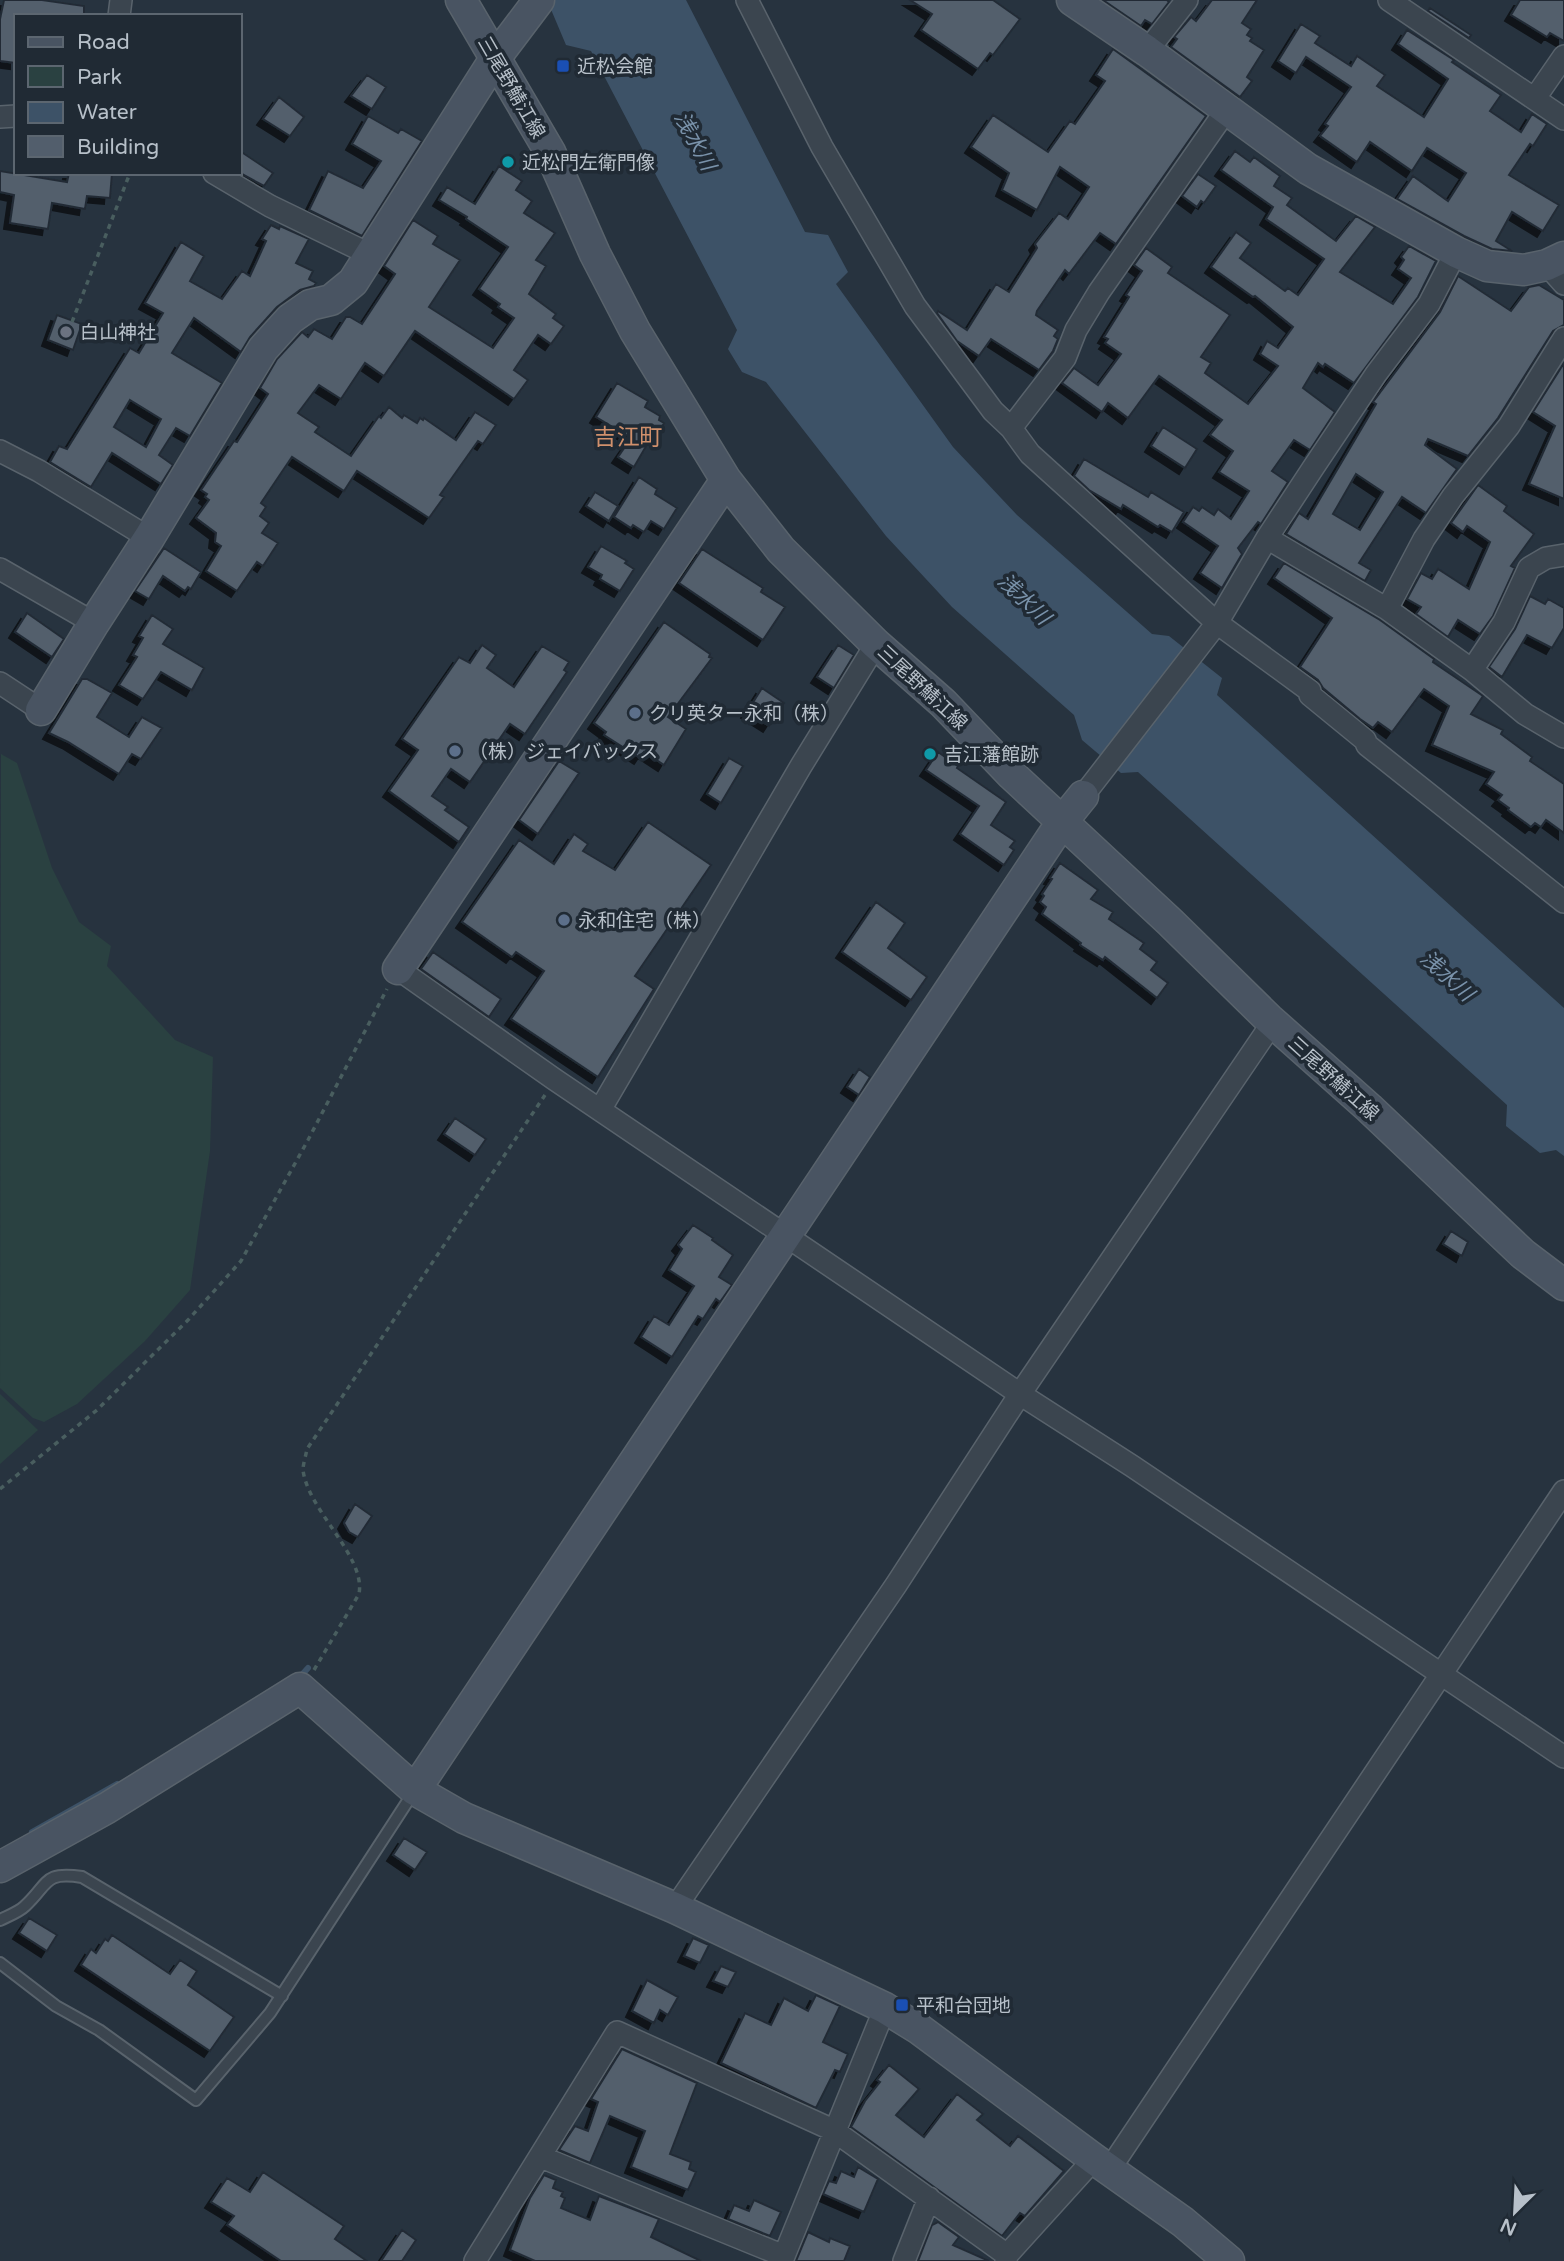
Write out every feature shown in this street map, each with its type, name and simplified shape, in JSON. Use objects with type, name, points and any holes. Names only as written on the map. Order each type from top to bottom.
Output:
[{"type":"street","name":"三尾野鯖江線","points":[[461,0],[502,49],[596,254],[635,331],[726,480],[781,550],[1269,1019],[1369,1108],[1522,1254],[1564,1285]]},
{"type":"street","points":[[0,685],[41,710],[263,349],[290,319],[310,305],[331,299],[353,282],[502,49],[539,0]]},
{"type":"street","points":[[747,0],[822,147],[915,306],[993,411],[1011,428],[1030,454],[1217,623],[1310,691],[1310,695],[1365,740],[1367,745],[1564,902]]},
{"type":"street","points":[[1072,0],[1227,108],[1308,169],[1456,252],[1487,266],[1524,270],[1558,269]]},
{"type":"street","points":[[1147,51],[1187,0]]},
{"type":"street","points":[[1390,0],[1564,119]]},
{"type":"street","points":[[1535,99],[1564,56]]},
{"type":"street","points":[[1011,428],[1065,358],[1076,330],[1099,292],[1227,108]]},
{"type":"street","points":[[217,175],[270,206],[369,254]]},
{"type":"street","points":[[415,1790],[1062,822],[1217,623],[1267,538],[1369,384],[1429,303],[1456,252]]},
{"type":"street","points":[[1387,609],[1424,539],[1453,496],[1509,426],[1564,338]]},
{"type":"street","points":[[0,452],[39,471],[149,538]]},
{"type":"street","points":[[726,480],[398,969],[555,1080],[1564,1757]]},
{"type":"street","points":[[1267,538],[1387,609],[1472,670],[1525,714],[1564,737]]},
{"type":"street","points":[[1472,670],[1504,622],[1529,568],[1546,558],[1564,555]]},
{"type":"street","points":[[0,569],[94,623]]},
{"type":"street","points":[[600,1110],[801,766],[876,644]]},
{"type":"street","points":[[675,1908],[896,1585],[1020,1394],[1271,1025],[1269,1019]]},
{"type":"street","points":[[475,2261],[617,2032],[833,2130],[929,2198],[1007,2258],[1101,2165],[1443,1674],[1564,1491]]},
{"type":"street","points":[[0,1867],[107,1808],[300,1688],[415,1790],[464,1818],[675,1908],[885,2008],[919,2029],[1101,2165],[1183,2221],[1229,2261]]},
{"type":"street","points":[[541,2157],[783,2258],[885,2008]]},
{"type":"street","points":[[904,2261],[929,2198]]},
{"type":"lane","points":[[0,1963],[56,2006],[99,2030],[196,2100],[282,1996],[415,1790]]},
{"type":"lane","points":[[0,1920],[24,1908],[50,1878],[67,1875],[82,1877],[282,1996]]},
{"type":"path","points":[[72,322],[129,175]]},
{"type":"path","points":[[0,1489],[97,1410],[189,1319],[241,1261],[398,969]]},
{"type":"path","points":[[300,1688],[347,1616],[359,1594],[361,1582],[351,1559],[307,1486],[303,1469],[307,1449],[555,1080]]},
{"type":"green space","points":[[1,754],[17,763],[52,868],[79,922],[111,946],[107,966],[175,1040],[213,1057],[210,1151],[190,1290],[145,1341],[77,1404],[44,1422],[33,1418],[0,1388]]},
{"type":"green space","points":[[0,1394],[38,1430],[0,1464]]},
{"type":"water","name":"浅水川","points":[[547,0],[686,0],[805,232],[828,235],[848,272],[836,284],[953,447],[1017,515],[1152,634],[1169,636],[1222,678],[1217,695],[1564,1008],[1564,1156],[1556,1150],[1540,1153],[1506,1126],[1507,1105],[1138,772],[1121,773],[1082,740],[1074,715],[952,607],[886,536],[766,382],[742,372],[728,349],[737,330],[591,51],[566,45]]},
{"type":"building","points":[[4,0],[42,0],[84,6],[84,14],[14,14],[14,63],[0,61],[0,19]]},
{"type":"building","points":[[910,0],[993,0],[1020,19],[993,55],[990,53],[978,69],[921,30],[932,14]]},
{"type":"building","points":[[1103,0],[1169,2],[1152,24],[1145,20],[1141,26]]},
{"type":"building","points":[[1212,0],[1257,0],[1242,23],[1251,29],[1247,35],[1252,38],[1250,41],[1264,50],[1247,77],[1252,81],[1240,97],[1171,47],[1177,39],[1174,37],[1191,17],[1196,21]]},
{"type":"building","points":[[1520,0],[1564,0],[1564,41],[1550,33],[1547,37],[1511,15]]},
{"type":"building","points":[[1430,8],[1471,35],[1469,38],[1428,11]]},
{"type":"building","points":[[1301,24],[1320,36],[1315,43],[1351,66],[1357,56],[1385,75],[1377,86],[1424,117],[1448,79],[1398,44],[1407,30],[1501,95],[1490,111],[1521,132],[1532,114],[1547,124],[1509,175],[1559,205],[1543,231],[1512,212],[1496,241],[1512,251],[1492,249],[1397,199],[1413,176],[1448,201],[1466,173],[1427,148],[1412,171],[1370,142],[1357,162],[1320,136],[1328,126],[1325,124],[1351,87],[1306,57],[1296,73],[1278,61]]},
{"type":"building","points":[[1113,49],[1206,116],[1116,244],[1100,233],[1069,274],[1065,270],[1037,311],[1036,315],[1058,330],[1054,336],[1058,339],[1053,351],[1039,370],[991,339],[979,356],[957,341],[938,311],[967,330],[996,284],[1009,292],[1037,248],[1035,244],[1059,213],[1068,219],[1089,187],[1060,167],[1037,210],[1002,190],[1009,173],[971,147],[993,115],[1048,152],[1070,121],[1075,124],[1105,81],[1096,75]]},
{"type":"building","points":[[367,75],[386,87],[372,109],[351,96]]},
{"type":"building","points":[[279,97],[304,117],[290,136],[263,119]]},
{"type":"building","points":[[368,116],[398,133],[401,129],[422,141],[362,236],[309,210],[328,171],[363,188],[381,161],[352,144]]},
{"type":"building","points":[[1235,151],[1250,162],[1254,157],[1280,176],[1274,186],[1292,198],[1287,205],[1336,241],[1356,216],[1375,227],[1340,272],[1393,304],[1411,278],[1398,269],[1404,260],[1401,257],[1409,246],[1436,261],[1418,297],[1354,383],[1325,364],[1323,367],[1318,363],[1303,388],[1335,412],[1310,450],[1294,440],[1272,471],[1288,482],[1261,524],[1258,522],[1238,548],[1242,554],[1222,588],[1200,573],[1218,546],[1183,522],[1193,507],[1199,511],[1202,507],[1214,515],[1218,509],[1231,519],[1249,491],[1219,472],[1233,451],[1210,435],[1222,420],[1159,376],[1128,418],[1108,403],[1102,412],[1062,383],[1074,368],[1098,385],[1121,354],[1105,343],[1108,339],[1104,337],[1142,271],[1134,265],[1146,248],[1172,267],[1168,273],[1230,315],[1201,357],[1211,363],[1205,373],[1248,404],[1278,366],[1260,354],[1267,341],[1278,348],[1293,327],[1255,296],[1211,267],[1236,232],[1251,243],[1240,258],[1285,291],[1288,288],[1298,295],[1324,259],[1266,219],[1273,207],[1221,170]]},
{"type":"building","points":[[242,152],[273,173],[264,186],[242,174]]},
{"type":"building","points":[[499,166],[522,181],[516,190],[532,201],[524,213],[555,233],[536,260],[546,266],[529,294],[556,314],[553,318],[564,326],[551,344],[538,335],[514,370],[528,380],[514,399],[415,331],[384,376],[365,363],[341,399],[319,385],[298,413],[319,427],[315,432],[351,456],[379,416],[381,418],[389,407],[402,418],[404,415],[417,423],[420,418],[424,418],[456,440],[475,412],[496,425],[483,444],[478,441],[440,495],[444,497],[429,518],[357,471],[344,491],[292,457],[261,503],[266,507],[260,516],[269,523],[262,533],[278,543],[263,566],[257,562],[237,591],[206,571],[221,546],[215,542],[216,533],[196,518],[209,500],[205,497],[207,494],[201,490],[268,394],[260,388],[277,359],[302,332],[308,337],[314,329],[332,339],[346,317],[362,324],[395,274],[384,266],[413,220],[438,236],[433,244],[460,260],[429,307],[493,348],[514,318],[479,289],[508,247],[439,200],[447,187],[475,204]]},
{"type":"building","points":[[0,171],[67,182],[69,175],[112,175],[110,198],[87,196],[85,209],[52,203],[48,229],[10,223],[14,195],[0,192]]},
{"type":"building","points":[[1198,174],[1216,186],[1204,203],[1201,201],[1197,207],[1182,196]]},
{"type":"building","points":[[271,225],[279,229],[280,226],[309,239],[296,263],[313,271],[309,279],[316,283],[300,290],[277,307],[250,337],[241,352],[194,318],[172,353],[222,383],[190,436],[176,428],[159,455],[173,465],[161,484],[112,453],[91,487],[50,462],[59,446],[67,449],[130,348],[139,353],[163,313],[145,303],[181,242],[204,256],[190,281],[222,299],[242,271],[250,276],[266,241],[262,239]],"holes":[[[130,400],[161,419],[146,447],[114,427]]]},
{"type":"building","points":[[1458,276],[1511,311],[1529,287],[1539,285],[1564,300],[1564,325],[1553,331],[1498,418],[1468,456],[1428,439],[1425,445],[1457,469],[1426,513],[1402,497],[1359,563],[1371,570],[1365,581],[1286,534],[1299,513],[1308,519],[1376,404],[1373,402],[1440,312]],"holes":[[[1356,474],[1383,492],[1360,530],[1333,514]]]},
{"type":"building","points":[[57,315],[82,324],[73,350],[48,340]]},
{"type":"building","points":[[1564,363],[1564,499],[1529,484],[1555,426],[1533,412]]},
{"type":"building","points":[[617,383],[648,401],[645,407],[660,416],[659,420],[664,423],[656,438],[652,436],[634,467],[618,457],[631,438],[596,417]]},
{"type":"building","points":[[1163,427],[1197,449],[1185,468],[1151,446]]},
{"type":"building","points":[[1084,459],[1148,497],[1151,492],[1184,512],[1172,532],[1160,525],[1158,527],[1123,505],[1121,509],[1089,490],[1074,476]]},
{"type":"building","points":[[639,477],[657,489],[655,494],[677,508],[664,529],[651,521],[644,532],[633,525],[631,528],[614,517]]},
{"type":"building","points":[[1478,485],[1507,506],[1504,511],[1534,534],[1511,566],[1515,568],[1493,616],[1480,634],[1458,620],[1448,637],[1416,614],[1421,607],[1407,599],[1421,573],[1432,579],[1438,569],[1469,589],[1490,542],[1467,526],[1463,532],[1451,523]]},
{"type":"building","points":[[595,492],[618,506],[609,521],[586,506]]},
{"type":"building","points":[[601,546],[627,561],[625,563],[634,569],[620,591],[600,579],[602,575],[588,567]]},
{"type":"building","points":[[164,548],[201,572],[191,589],[188,587],[185,591],[163,576],[149,599],[135,591]]},
{"type":"building","points":[[702,549],[763,588],[761,592],[785,607],[763,640],[679,583]]},
{"type":"building","points":[[1284,563],[1380,620],[1434,659],[1433,662],[1483,696],[1471,714],[1503,730],[1501,734],[1532,757],[1530,761],[1564,784],[1564,833],[1546,820],[1541,827],[1535,823],[1531,827],[1508,810],[1509,808],[1498,800],[1502,795],[1486,784],[1494,772],[1432,745],[1449,706],[1424,689],[1392,732],[1378,722],[1373,728],[1360,719],[1300,667],[1332,618],[1274,578]]},
{"type":"building","points":[[1530,596],[1545,604],[1548,599],[1564,608],[1564,628],[1552,648],[1527,635],[1502,677],[1489,667],[1515,629]]},
{"type":"building","points":[[27,613],[64,639],[52,657],[15,632]]},
{"type":"building","points":[[152,615],[173,629],[163,644],[204,668],[192,690],[161,672],[143,699],[119,685],[137,657],[133,655],[143,638],[139,636]]},
{"type":"building","points":[[664,622],[712,658],[668,717],[686,729],[664,765],[644,752],[640,758],[604,735],[606,732],[594,723]]},
{"type":"building","points":[[482,645],[496,655],[487,668],[514,687],[542,646],[569,662],[564,670],[567,672],[525,734],[510,724],[470,782],[451,769],[432,796],[448,807],[445,810],[469,827],[459,842],[389,791],[418,750],[402,739],[459,657],[470,663]]},
{"type":"building","points":[[838,645],[854,655],[834,688],[817,677]]},
{"type":"building","points":[[82,679],[87,679],[112,693],[97,717],[129,737],[142,717],[162,728],[141,759],[132,754],[119,774],[49,733]]},
{"type":"building","points":[[762,688],[784,703],[769,726],[747,712]]},
{"type":"building","points":[[938,752],[1006,802],[991,825],[1015,841],[1010,847],[1014,850],[1004,865],[960,834],[979,806],[926,770]]},
{"type":"building","points":[[729,758],[743,766],[721,803],[707,794]]},
{"type":"building","points":[[559,761],[579,773],[538,834],[519,820]]},
{"type":"building","points":[[648,822],[711,865],[635,976],[654,989],[598,1077],[511,1019],[544,971],[516,952],[512,957],[462,922],[519,840],[554,864],[574,834],[588,844],[583,851],[615,870]]},
{"type":"building","points":[[1060,863],[1098,890],[1091,899],[1113,912],[1109,919],[1144,943],[1140,949],[1157,962],[1151,970],[1168,983],[1157,998],[1105,957],[1103,960],[1080,945],[1081,943],[1042,914],[1046,907],[1040,902],[1044,896],[1042,894]]},
{"type":"building","points":[[876,902],[905,923],[888,948],[927,977],[911,1000],[842,952]]},
{"type":"building","points":[[433,952],[501,999],[489,1017],[421,969]]},
{"type":"building","points":[[859,1069],[870,1077],[859,1095],[847,1087]]},
{"type":"building","points":[[455,1118],[486,1139],[475,1155],[444,1134]]},
{"type":"building","points":[[693,1225],[733,1255],[719,1277],[732,1285],[720,1302],[716,1299],[703,1319],[698,1316],[672,1357],[641,1337],[654,1316],[669,1325],[694,1286],[669,1270],[682,1249],[678,1245]]},
{"type":"building","points":[[1451,1231],[1468,1242],[1462,1256],[1443,1244]]},
{"type":"building","points":[[355,1504],[372,1516],[358,1537],[349,1532],[344,1523]]},
{"type":"building","points":[[404,1838],[427,1852],[415,1870],[393,1855]]},
{"type":"building","points":[[29,1918],[57,1935],[47,1951],[19,1933]]},
{"type":"building","points":[[112,1935],[170,1974],[180,1960],[197,1971],[188,1985],[234,2017],[210,2051],[81,1965],[91,1949],[96,1953],[105,1939],[108,1941]]},
{"type":"building","points":[[693,1938],[709,1945],[700,1963],[684,1956]]},
{"type":"building","points":[[721,1966],[736,1972],[728,1987],[713,1981]]},
{"type":"building","points":[[647,1980],[678,1997],[668,2015],[660,2010],[654,2023],[632,2011]]},
{"type":"building","points":[[816,1995],[840,2006],[823,2042],[848,2054],[840,2072],[835,2070],[816,2108],[721,2063],[745,2013],[771,2025],[784,1998],[808,2011]]},
{"type":"building","points":[[622,2049],[697,2083],[670,2154],[691,2162],[689,2169],[696,2172],[688,2190],[631,2167],[645,2131],[610,2116],[590,2163],[559,2150],[575,2126],[588,2131],[598,2102],[591,2099]]},
{"type":"building","points":[[889,2065],[919,2089],[896,2115],[924,2137],[957,2094],[983,2114],[977,2120],[1010,2146],[1018,2136],[1064,2171],[1025,2216],[1020,2213],[1002,2236],[851,2127],[865,2101],[880,2082],[877,2080]]},
{"type":"building","points":[[858,2167],[878,2179],[864,2212],[823,2194],[829,2181],[836,2183],[841,2171],[854,2177]]},
{"type":"building","points":[[263,2172],[344,2226],[335,2239],[367,2261],[281,2261],[227,2225],[234,2216],[211,2202],[227,2178],[250,2192]]},
{"type":"building","points":[[544,2175],[556,2180],[553,2188],[563,2192],[561,2196],[565,2198],[561,2208],[590,2220],[599,2196],[659,2219],[651,2237],[701,2261],[535,2261],[510,2250],[530,2198]]},
{"type":"building","points":[[754,2200],[781,2212],[770,2236],[728,2219],[734,2205],[749,2211]]},
{"type":"building","points":[[938,2222],[959,2237],[953,2245],[989,2261],[918,2261],[932,2225]]},
{"type":"building","points":[[402,2230],[416,2240],[402,2261],[381,2261]]},
{"type":"building","points":[[808,2232],[829,2242],[830,2238],[850,2246],[844,2261],[796,2261]]},
{"type":"waterway","points":[[299,1678],[308,1668]]},
{"type":"waterway","points":[[32,1832],[117,1784]]},
{"type":"place","name":"近松会館","points":[[563,66]]},
{"type":"place","name":"近松門左衛門像","points":[[508,162]]},
{"type":"place","name":"白山神社","points":[[66,332]]},
{"type":"place","name":"クリ英ター永和（株）","points":[[635,713]]},
{"type":"place","name":"（株）ジェイバックス","points":[[455,751]]},
{"type":"place","name":"吉江藩館跡","points":[[930,754]]},
{"type":"place","name":"永和住宅（株）","points":[[564,920]]},
{"type":"place","name":"平和台団地","points":[[902,2005]]},
{"type":"district","name":"吉江町","points":[[628,437]]}]
